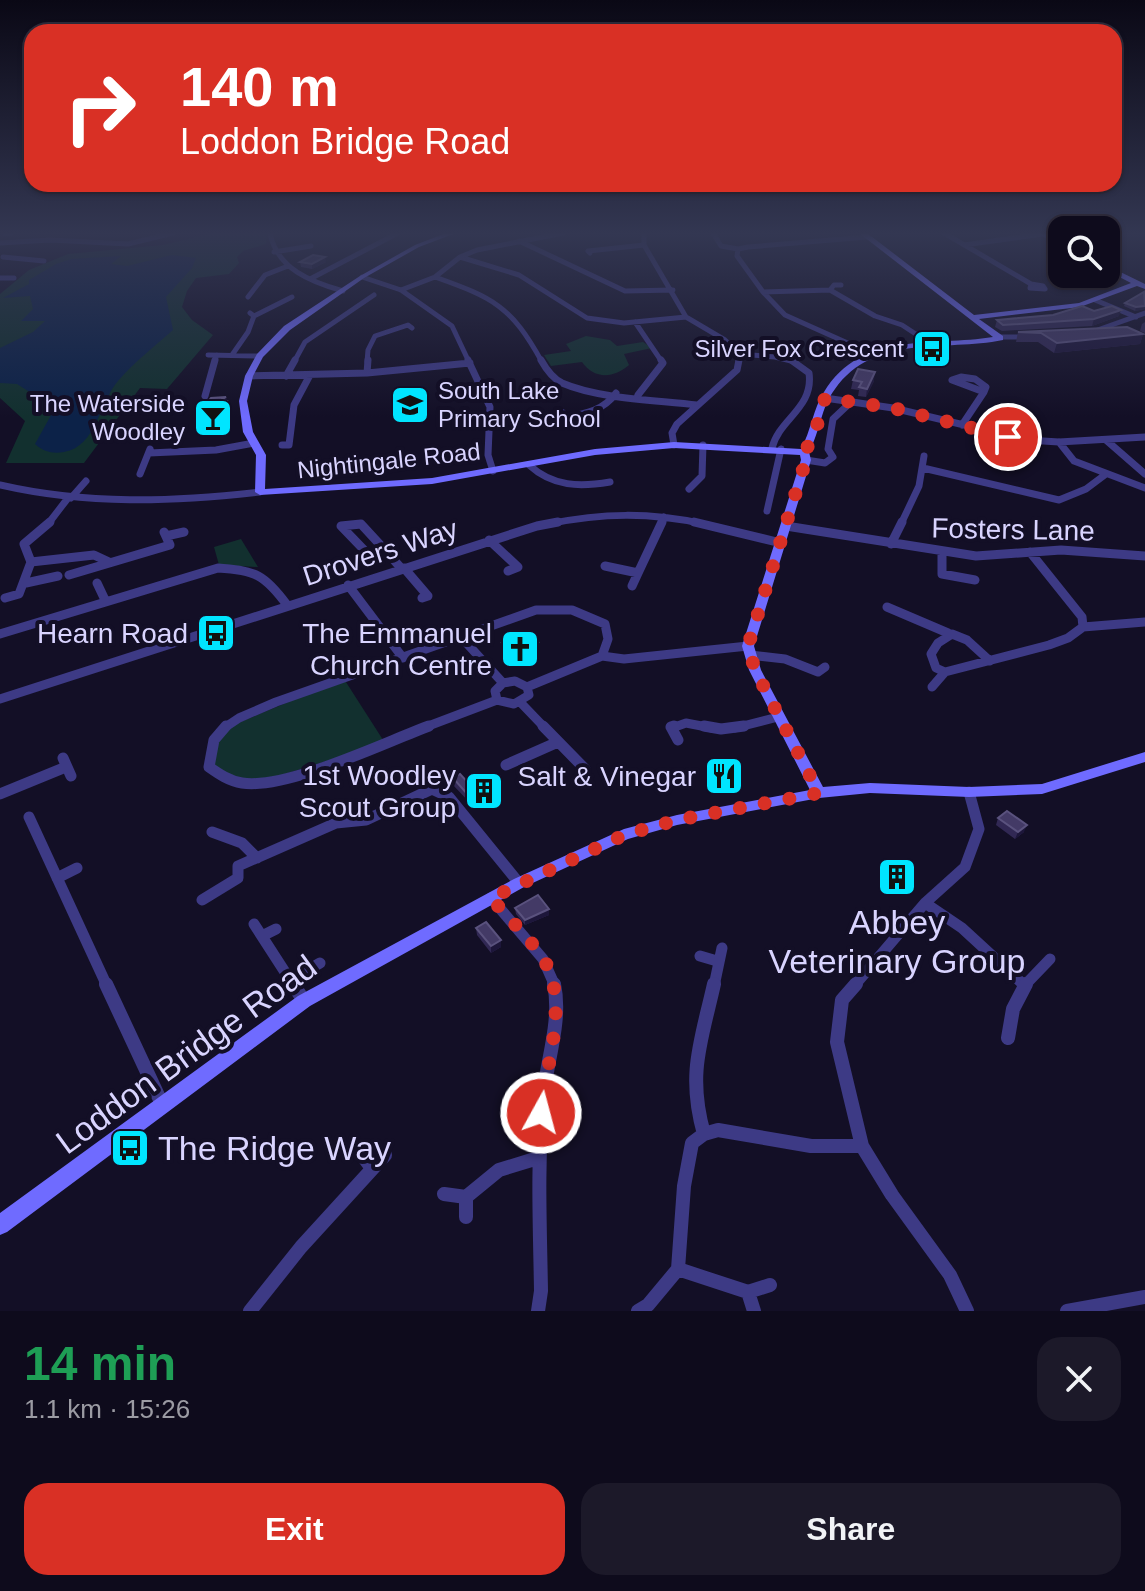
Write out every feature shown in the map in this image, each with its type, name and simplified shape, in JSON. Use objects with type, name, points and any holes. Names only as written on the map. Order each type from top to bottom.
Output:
[{"type":"street","points":[[260,492],[261,454],[254,443],[244,406],[249,376],[260,356],[287,328],[338,294]]},
{"type":"street","points":[[407,294],[452,326],[490,407],[492,420],[487,453],[493,471]]},
{"type":"street","points":[[482,294],[500,305],[524,329],[547,371],[560,382],[591,391],[697,405]]},
{"type":"street","points":[[552,294],[588,319],[635,322],[686,317]]},
{"type":"street","points":[[675,294],[686,317],[725,340],[740,354],[792,359],[808,368],[813,376],[810,395],[776,436],[772,501],[767,511]]},
{"type":"street","points":[[765,294],[785,315],[870,353]]},
{"type":"street","points":[[845,294],[875,316],[902,325],[931,344]]},
{"type":"street","points":[[944,294],[999,338]]},
{"type":"street","points":[[975,317],[1069,307],[1113,294]]},
{"type":"street","points":[[232,355],[248,332],[252,314],[292,297]]},
{"type":"street","points":[[286,376],[305,342],[371,300]]},
{"type":"street","points":[[1095,300],[1132,319]]},
{"type":"street","points":[[1078,333],[1145,313]]},
{"type":"street","points":[[635,322],[663,363],[638,395]]},
{"type":"street","points":[[367,373],[368,350],[375,336],[408,325]]},
{"type":"street","points":[[819,793],[778,717],[749,650],[805,456],[825,398],[847,367],[870,353],[931,344],[1039,337]]},
{"type":"street","points":[[674,445],[672,433],[677,424],[737,370],[740,354]]},
{"type":"street","points":[[208,355],[260,356]]},
{"type":"street","points":[[203,393],[217,355]]},
{"type":"street","points":[[249,376],[367,373],[470,363]]},
{"type":"street","points":[[282,445],[289,445],[294,405],[310,375]]},
{"type":"street","points":[[962,425],[984,392]]},
{"type":"street","points":[[566,417],[610,403],[616,393]]},
{"type":"street","points":[[825,398],[1008,437],[1059,442],[1145,437]]},
{"type":"street","points":[[805,456],[825,463],[833,457],[828,449],[833,419],[851,402]]},
{"type":"street","points":[[1106,440],[1145,474]]},
{"type":"street","points":[[1059,442],[1069,458],[1145,488]]},
{"type":"street","points":[[140,474],[149,451],[216,450],[254,443]]},
{"type":"street","name":"Nightingale Road","points":[[2,487],[70,498],[131,500],[432,481],[595,452],[674,445],[777,449],[805,456]]},
{"type":"street","points":[[695,488],[706,466],[703,445]]},
{"type":"street","points":[[891,544],[919,486],[924,456]]},
{"type":"street","points":[[529,465],[538,475],[554,484],[605,481]]},
{"type":"street","points":[[923,468],[1059,500],[1086,489],[1106,474]]},
{"type":"street","points":[[31,562],[24,544],[49,523],[86,481]]},
{"type":"street","points":[[772,501],[782,503]]},
{"type":"street","name":"Drovers Way","points":[[0,699],[489,540],[591,515],[631,513],[664,517],[781,543]]},
{"type":"street","points":[[632,586],[664,517]]},
{"type":"street","points":[[384,549],[367,553],[340,527],[361,524],[428,596]]},
{"type":"street","name":"Fosters Lane","points":[[786,526],[976,556],[1061,550],[1145,556]]},
{"type":"street","points":[[26,583],[66,576],[168,542],[184,532]]},
{"type":"street","points":[[489,540],[518,567],[508,571]]},
{"type":"street","points":[[1030,552],[1082,617],[1083,627]]},
{"type":"street","points":[[942,553],[938,574],[975,580]]},
{"type":"street","points":[[5,598],[19,594],[26,583],[27,568],[31,562],[97,555],[109,562]]},
{"type":"street","points":[[605,566],[638,573]]},
{"type":"street","points":[[0,634],[218,568],[253,571],[266,576],[287,605]]},
{"type":"street","points":[[97,583],[106,602]]},
{"type":"street","points":[[348,585],[403,658]]},
{"type":"street","points":[[527,687],[529,695],[521,703],[507,705],[497,700],[284,781],[249,785],[226,780],[209,767],[208,749],[216,732],[238,719],[536,610],[561,607],[588,613],[605,624],[608,639],[602,656]]},
{"type":"street","points":[[887,607],[898,615],[933,625],[948,633]]},
{"type":"street","points":[[932,687],[945,672],[1049,645],[1068,638],[1083,627],[1145,622]]},
{"type":"street","points":[[945,672],[936,668],[931,654],[938,638],[948,633],[957,633],[990,661]]},
{"type":"street","points":[[461,637],[503,683]]},
{"type":"street","points":[[497,700],[495,691],[503,683],[515,681],[527,687],[602,656],[624,659],[749,650],[798,661],[819,672]]},
{"type":"street","points":[[521,703],[585,769]]},
{"type":"street","points":[[678,740],[671,727],[682,722],[695,721],[715,732],[778,717]]},
{"type":"street","points":[[506,765],[558,742]]},
{"type":"street","name":"Loddon Bridge Road","points":[[0,1225],[304,1001],[519,883],[624,835],[677,820],[819,793],[870,788],[969,792],[1042,789],[1145,757]]},
{"type":"street","points":[[0,794],[67,767]]},
{"type":"street","points":[[202,900],[238,878],[238,866],[336,823],[366,820],[432,789],[449,797],[519,883]]},
{"type":"street","points":[[967,1311],[950,1275],[892,1195],[862,1146],[837,1042],[842,1000],[925,903],[965,867],[979,829],[969,792]]},
{"type":"street","points":[[29,817],[162,1104]]},
{"type":"street","points":[[212,832],[242,843],[257,858]]},
{"type":"street","points":[[57,878],[77,868]]},
{"type":"street","points":[[491,898],[543,959],[555,987],[554,1029],[543,1094],[538,1158],[541,1291],[538,1311]]},
{"type":"street","points":[[925,903],[962,928],[1026,984]]},
{"type":"street","points":[[254,924],[304,1001]]},
{"type":"street","points":[[262,936],[276,929]]},
{"type":"street","points":[[704,1134],[695,1102],[695,1069],[722,948]]},
{"type":"street","points":[[700,956],[717,961]]},
{"type":"street","points":[[1008,1038],[1013,1009],[1026,984],[1050,959]]},
{"type":"street","points":[[291,980],[320,963]]},
{"type":"street","points":[[638,1311],[648,1305],[678,1269],[684,1186],[692,1143],[704,1134],[718,1130],[811,1146],[862,1146]]},
{"type":"street","points":[[357,1148],[371,1167]]},
{"type":"street","points":[[250,1311],[371,1167],[385,1155]]},
{"type":"street","points":[[444,1194],[466,1197],[499,1170],[538,1158]]},
{"type":"street","points":[[466,1197],[466,1217]]},
{"type":"street","points":[[678,1269],[748,1292],[770,1285]]},
{"type":"street","points":[[748,1292],[754,1311]]},
{"type":"street","points":[[1067,1311],[1145,1297]]},
{"type":"green space","points":[[0,294],[186,294],[182,307],[192,320],[213,335],[167,389],[140,388],[84,463],[6,463],[25,421],[0,398]]},
{"type":"green space","points":[[586,336],[610,340],[617,346],[643,342],[652,348],[624,354],[629,365],[611,375],[593,372],[582,362],[551,366],[544,355],[571,351],[566,344]]},
{"type":"green space","points":[[241,539],[258,567],[219,565],[214,547]]},
{"type":"green space","points":[[344,679],[385,743],[249,785],[209,767],[216,732]]},
{"type":"water","points":[[10,294],[169,294],[166,297],[173,330],[118,381],[84,441],[64,452],[49,452],[35,444],[55,408],[17,384],[0,383],[0,348],[33,332],[45,321],[21,321],[33,309],[30,296],[3,298]]},
{"type":"building","points":[[1140,294],[1144,294],[1145,306],[1125,303]]},
{"type":"building","points":[[1082,306],[1094,311],[1112,306],[1121,310],[1094,319],[1003,325],[997,320],[1053,315]]},
{"type":"building","points":[[1127,327],[1143,334],[1057,343],[1041,333],[1018,332]]},
{"type":"building","points":[[858,369],[875,372],[867,389],[859,387],[862,382],[853,380]]},
{"type":"building","points":[[226,397],[221,400],[226,401],[216,407],[207,403],[211,398]]},
{"type":"building","points":[[530,633],[538,642],[509,652],[502,643]]},
{"type":"building","points":[[460,774],[471,786],[489,776],[495,782],[469,796],[453,778]]},
{"type":"building","points":[[1007,811],[1027,825],[1018,832],[998,818]]},
{"type":"building","points":[[888,863],[911,867],[911,876],[888,872]]},
{"type":"building","points":[[538,895],[549,909],[525,920],[515,908]]},
{"type":"building","points":[[486,922],[501,940],[491,946],[476,928]]},
{"type":"place","name":"Silver Fox Crescent","points":[[932,349]]},
{"type":"place","name":"South Lake Primary School","points":[[410,405]]},
{"type":"place","name":"The Waterside Woodley","points":[[213,418]]},
{"type":"place","name":"Hearn Road","points":[[216,633]]},
{"type":"place","name":"The Emmanuel Church Centre","points":[[520,649]]},
{"type":"place","name":"Salt & Vinegar","points":[[724,776]]},
{"type":"place","name":"1st Woodley Scout Group","points":[[484,791]]},
{"type":"place","name":"Abbey Veterinary Group","points":[[897,877]]},
{"type":"place","name":"The Ridge Way","points":[[130,1148]]},
{"type":"route","points":[[541,1113],[554,1029],[555,987],[543,959],[491,898],[578,854],[624,835],[677,820],[819,793],[755,670],[748,646],[806,460],[804,452],[813,439],[825,398],[893,408],[1008,437]]}]
